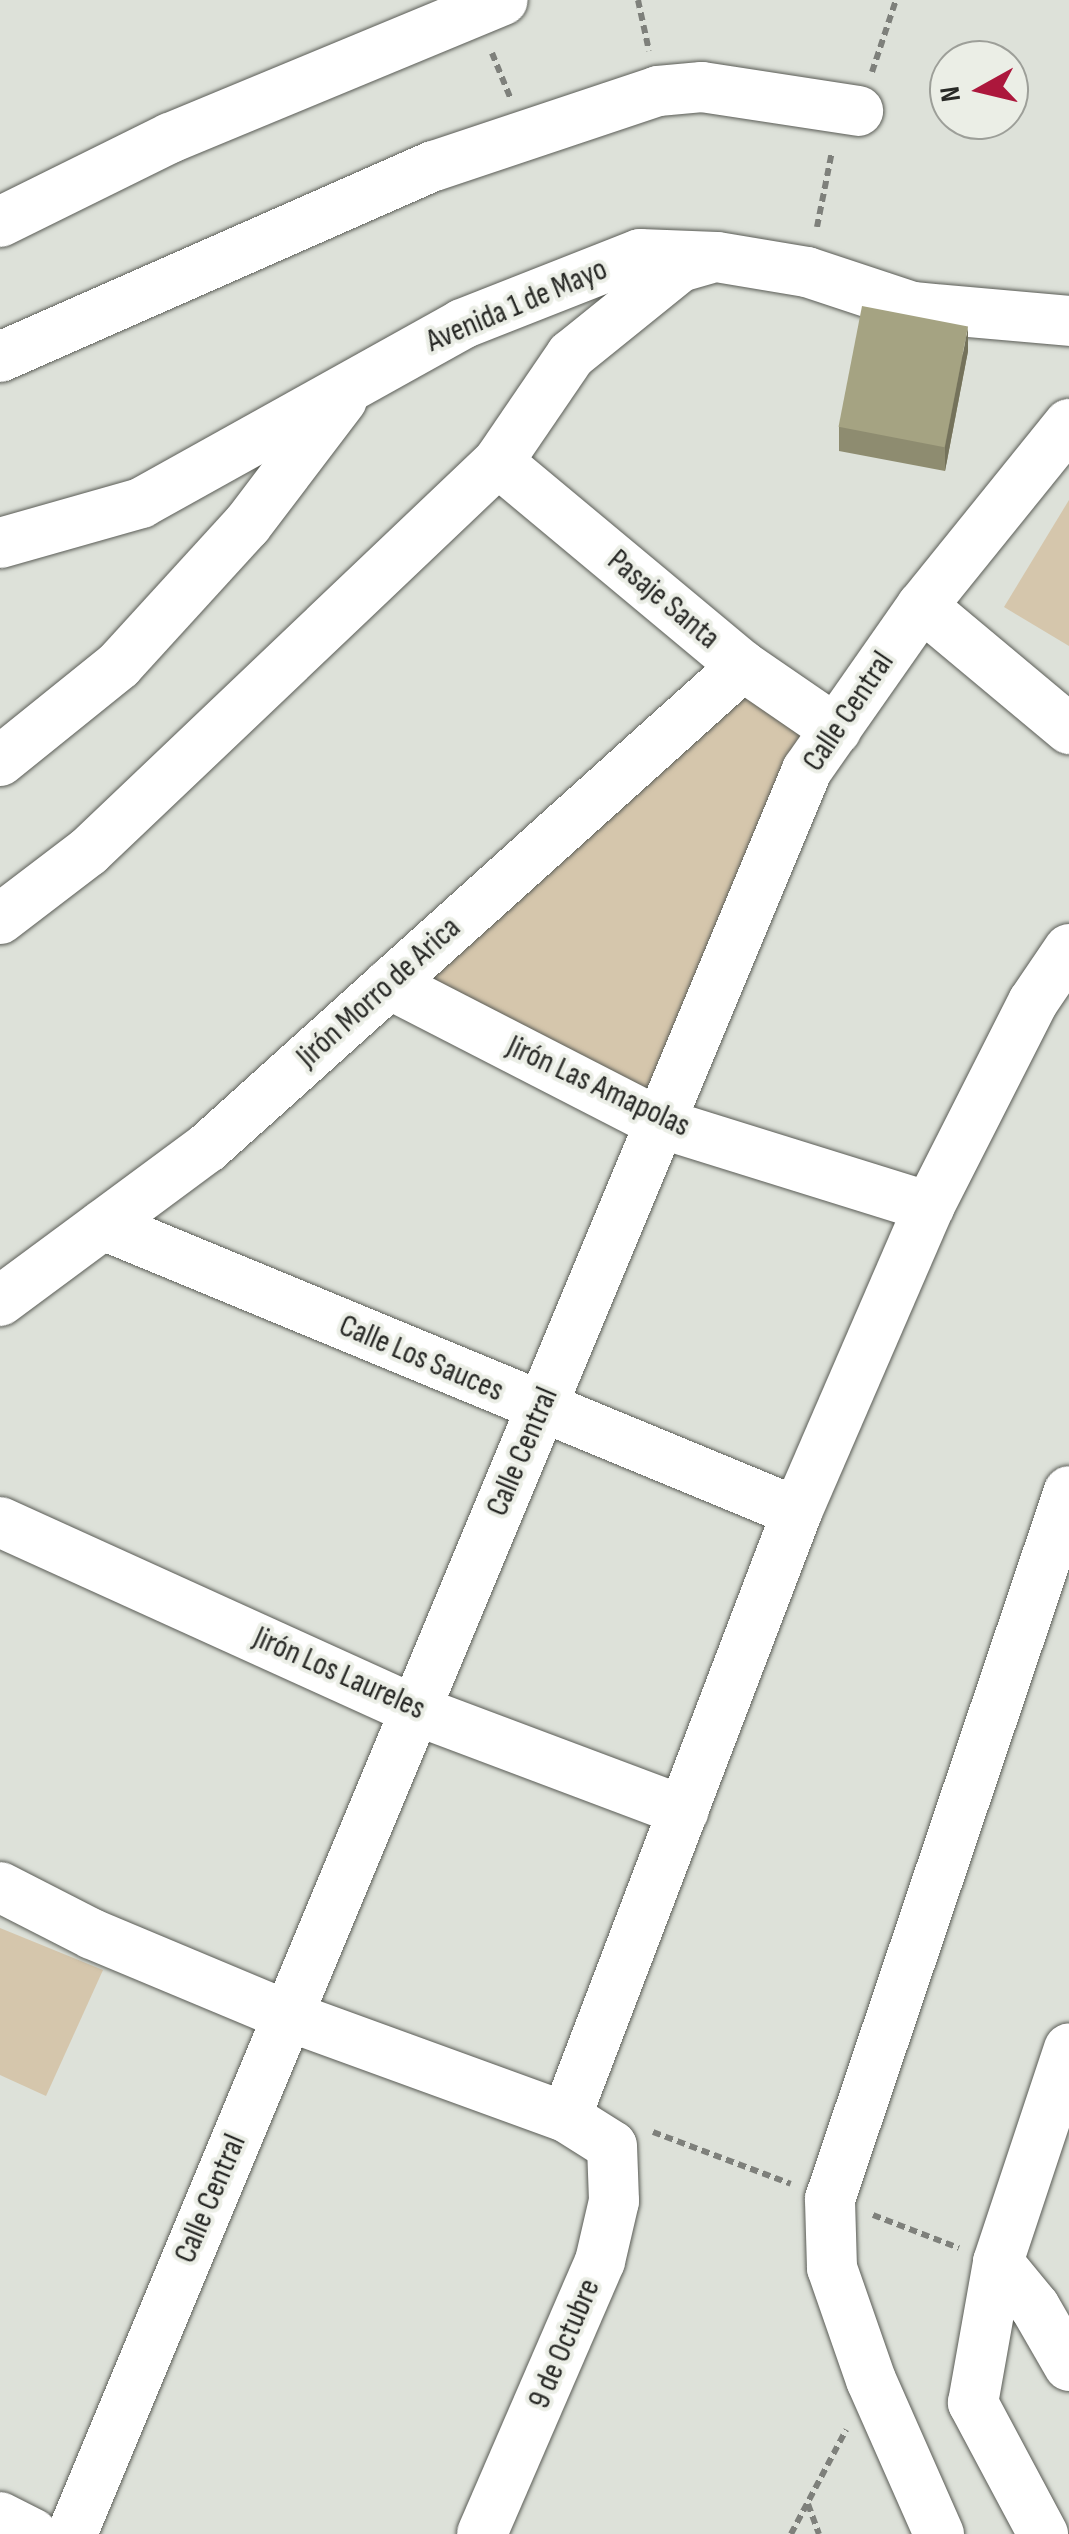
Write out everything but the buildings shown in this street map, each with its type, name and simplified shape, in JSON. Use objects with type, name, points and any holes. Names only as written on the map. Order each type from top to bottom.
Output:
[{"type":"street","points":[[0,222],[170,138],[489,6]]},
{"type":"street","points":[[0,357],[524,131],[658,91],[702,86],[858,111]]},
{"type":"street","name":"Avenida 1 de Mayo","points":[[0,542],[142,503],[462,324],[640,254],[717,257],[807,272],[913,307],[1069,321]]},
{"type":"street","points":[[0,919],[88,852],[498,462],[571,355],[680,266],[717,257]]},
{"type":"street","points":[[0,761],[120,665],[247,525],[355,383]]},
{"type":"street","name":"Calle Central","points":[[72,2534],[807,770],[922,606],[1069,424]]},
{"type":"street","name":"Pasaje Santa","points":[[498,462],[743,666],[836,730]]},
{"type":"street","points":[[922,606],[1069,729]]},
{"type":"street","name":"Jirón Morro de Arica","points":[[0,1301],[207,1148],[743,666]]},
{"type":"street","points":[[0,1887],[92,1934],[288,2016],[566,2117],[797,1512],[929,1208],[1033,1002],[1069,949]]},
{"type":"street","name":"Jirón Las Amapolas","points":[[389,984],[660,1123],[929,1208]]},
{"type":"street","name":"Calle Los Sauces","points":[[103,1225],[540,1410],[797,1512]]},
{"type":"street","points":[[939,2534],[872,2380],[832,2268],[830,2199],[1069,1491]]},
{"type":"street","name":"Jirón Los Laureles","points":[[0,1522],[415,1710],[684,1811]]},
{"type":"street","points":[[1044,2534],[973,2403],[998,2262],[1069,2049]]},
{"type":"street","name":"9 de Octubre","points":[[482,2534],[600,2261],[614,2201],[612,2146],[566,2117]]},
{"type":"street","points":[[998,2262],[1035,2307],[1069,2366]]},
{"type":"street","points":[[0,2517],[34,2534]]},
{"type":"path","points":[[489,6],[524,131]]},
{"type":"path","points":[[791,2534],[872,2380]]},
{"type":"path","points":[[808,2502],[819,2534]]},
{"type":"shaded area","points":[[1069,500],[1069,646],[1004,607]]},
{"type":"shaded area","points":[[746,684],[809,735],[651,1095],[416,981]]},
{"type":"shaded area","points":[[0,1928],[103,1970],[46,2096],[0,2075]]}]
